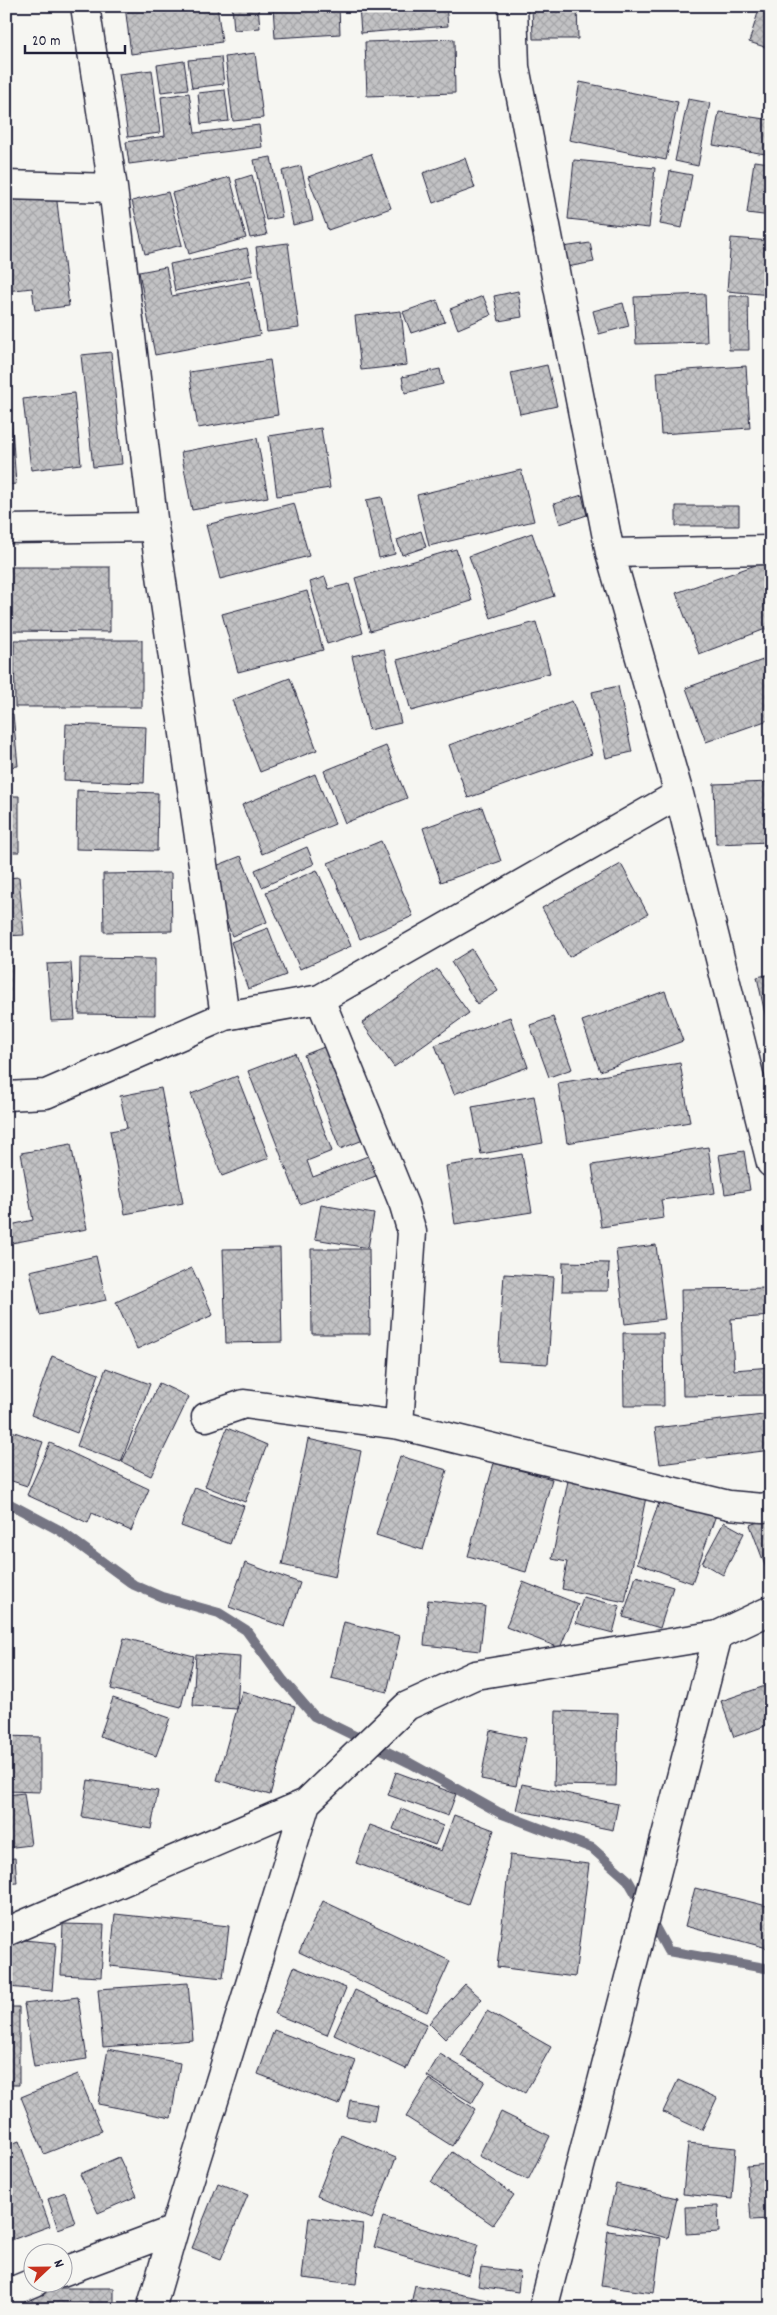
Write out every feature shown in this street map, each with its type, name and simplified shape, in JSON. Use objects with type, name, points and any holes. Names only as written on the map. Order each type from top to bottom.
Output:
[{"type":"street","points":[[85,6],[113,188],[154,527],[225,1016]]},
{"type":"street","points":[[513,6],[515,67],[610,553],[679,794],[771,1163]]},
{"type":"street","points":[[6,185],[113,188]]},
{"type":"street","points":[[6,528],[154,527]]},
{"type":"street","points":[[610,553],[771,550]]},
{"type":"street","points":[[6,1096],[46,1094],[225,1016],[320,999],[679,794]]},
{"type":"street","points":[[320,999],[404,1205],[412,1232],[398,1425]]},
{"type":"street","points":[[206,1418],[244,1404],[398,1425],[729,1505],[762,1508],[771,1506]]},
{"type":"street","points":[[6,1932],[306,1803],[407,1706],[475,1675],[718,1635],[771,1610]]},
{"type":"street","points":[[543,2309],[718,1635]]},
{"type":"street","points":[[151,2309],[306,1803]]},
{"type":"street","points":[[72,2268],[174,2230]]},
{"type":"street","points":[[6,2294],[22,2287]]},
{"type":"building","points":[[125,6],[217,6],[222,42],[131,54]]},
{"type":"building","points":[[232,6],[258,6],[260,28],[234,30]]},
{"type":"building","points":[[273,6],[339,6],[340,34],[275,38]]},
{"type":"building","points":[[359,6],[446,6],[448,26],[361,33]]},
{"type":"building","points":[[532,6],[577,6],[578,39],[533,39]]},
{"type":"building","points":[[760,6],[771,6],[771,49],[749,42]]},
{"type":"building","points":[[454,39],[455,93],[367,96],[365,42]]},
{"type":"building","points":[[255,53],[263,118],[233,121],[225,57]]},
{"type":"building","points":[[221,57],[224,84],[192,88],[188,60]]},
{"type":"building","points":[[184,61],[188,89],[161,92],[157,65]]},
{"type":"building","points":[[152,70],[160,133],[128,137],[119,74]]},
{"type":"building","points":[[580,82],[678,102],[666,160],[569,140]]},
{"type":"building","points":[[225,90],[229,121],[201,124],[198,93]]},
{"type":"building","points":[[189,93],[195,133],[259,125],[262,147],[129,164],[126,142],[165,136],[161,97]]},
{"type":"building","points":[[688,99],[710,103],[698,166],[675,161]]},
{"type":"building","points":[[719,112],[771,120],[771,155],[713,145]]},
{"type":"building","points":[[371,154],[391,208],[328,230],[308,177]]},
{"type":"building","points":[[271,157],[282,217],[266,220],[254,160]]},
{"type":"building","points":[[465,158],[475,188],[433,203],[423,173]]},
{"type":"building","points":[[574,160],[655,168],[649,228],[568,219]]},
{"type":"building","points":[[754,161],[771,163],[771,216],[747,213]]},
{"type":"building","points":[[301,166],[313,220],[293,225],[282,171]]},
{"type":"building","points":[[670,171],[692,175],[682,228],[660,224]]},
{"type":"building","points":[[252,175],[267,235],[250,238],[236,180]]},
{"type":"building","points":[[230,177],[246,238],[189,254],[172,193]]},
{"type":"building","points":[[168,192],[182,245],[145,254],[132,201]]},
{"type":"building","points":[[56,193],[69,306],[35,310],[32,288],[6,291],[6,198]]},
{"type":"building","points":[[731,238],[771,241],[771,295],[727,291]]},
{"type":"building","points":[[288,243],[299,328],[267,332],[256,247]]},
{"type":"building","points":[[590,243],[594,262],[567,267],[563,247]]},
{"type":"building","points":[[247,248],[253,275],[175,291],[170,264]]},
{"type":"building","points":[[166,267],[172,296],[250,281],[260,335],[155,355],[139,272]]},
{"type":"building","points":[[518,291],[522,317],[499,321],[494,296]]},
{"type":"building","points":[[705,294],[707,342],[636,344],[634,297]]},
{"type":"building","points":[[483,296],[491,315],[458,329],[450,309]]},
{"type":"building","points":[[729,296],[748,296],[749,350],[729,350]]},
{"type":"building","points":[[437,300],[445,322],[411,333],[403,312]]},
{"type":"building","points":[[623,303],[629,326],[599,334],[593,311]]},
{"type":"building","points":[[401,311],[407,365],[361,370],[355,316]]},
{"type":"building","points":[[111,352],[122,464],[93,467],[81,355]]},
{"type":"building","points":[[270,360],[278,415],[198,428],[189,372]]},
{"type":"building","points":[[547,365],[557,406],[520,414],[511,373]]},
{"type":"building","points":[[746,366],[750,428],[661,434],[657,372]]},
{"type":"building","points":[[440,369],[443,384],[405,393],[402,377]]},
{"type":"building","points":[[74,393],[81,464],[31,470],[23,399]]},
{"type":"building","points":[[10,399],[16,484],[6,485],[6,400]]},
{"type":"building","points":[[321,428],[330,488],[277,496],[269,436]]},
{"type":"building","points":[[257,438],[268,497],[192,510],[181,452]]},
{"type":"building","points":[[521,470],[534,521],[429,546],[417,495]]},
{"type":"building","points":[[582,495],[587,515],[560,524],[554,504]]},
{"type":"building","points":[[382,497],[395,554],[379,558],[366,500]]},
{"type":"building","points":[[294,503],[309,556],[220,579],[206,525]]},
{"type":"building","points":[[676,506],[739,506],[739,526],[676,526]]},
{"type":"building","points":[[421,531],[426,547],[402,555],[397,540]]},
{"type":"building","points":[[532,533],[554,596],[491,618],[469,556]]},
{"type":"building","points":[[456,549],[472,601],[370,631],[355,578]]},
{"type":"building","points":[[767,561],[771,572],[771,627],[699,654],[676,593]]},
{"type":"building","points":[[7,567],[110,567],[110,632],[8,631]]},
{"type":"building","points":[[325,577],[329,589],[349,584],[363,633],[327,644],[310,582]]},
{"type":"building","points":[[307,591],[323,650],[238,672],[222,614]]},
{"type":"building","points":[[536,622],[550,673],[411,711],[397,660]]},
{"type":"building","points":[[14,640],[142,640],[142,707],[15,707]]},
{"type":"building","points":[[384,649],[401,723],[369,730],[352,656]]},
{"type":"building","points":[[771,657],[771,719],[706,742],[686,688]]},
{"type":"building","points":[[290,678],[317,750],[260,772],[232,700]]},
{"type":"building","points":[[618,686],[632,752],[606,758],[592,692]]},
{"type":"building","points":[[572,701],[592,754],[468,798],[449,745]]},
{"type":"building","points":[[6,714],[13,714],[18,766],[6,767]]},
{"type":"building","points":[[66,724],[146,727],[144,783],[64,780]]},
{"type":"building","points":[[386,746],[407,798],[345,823],[324,771]]},
{"type":"building","points":[[315,774],[335,824],[262,854],[242,805]]},
{"type":"building","points":[[771,782],[771,842],[716,844],[714,784]]},
{"type":"building","points":[[77,790],[158,793],[157,851],[76,849]]},
{"type":"building","points":[[6,796],[19,796],[19,852],[6,852]]},
{"type":"building","points":[[482,807],[501,861],[441,882],[423,828]]},
{"type":"building","points":[[381,841],[413,916],[360,939],[328,863]]},
{"type":"building","points":[[307,847],[314,864],[262,887],[255,870]]},
{"type":"building","points":[[241,856],[267,922],[232,936],[206,870]]},
{"type":"building","points":[[621,864],[648,914],[569,957],[542,908]]},
{"type":"building","points":[[317,870],[351,946],[300,969],[266,892]]},
{"type":"building","points":[[171,873],[172,931],[104,932],[103,874]]},
{"type":"building","points":[[19,877],[24,935],[6,936],[6,878]]},
{"type":"building","points":[[268,928],[286,975],[248,989],[231,942]]},
{"type":"building","points":[[472,949],[498,991],[477,1004],[451,962]]},
{"type":"building","points":[[80,958],[155,959],[155,1015],[79,1014]]},
{"type":"building","points":[[71,963],[75,1020],[51,1021],[47,964]]},
{"type":"building","points":[[6,965],[12,965],[11,1010],[6,1010]]},
{"type":"building","points":[[437,969],[469,1013],[394,1067],[362,1023]]},
{"type":"building","points":[[771,974],[771,1031],[769,1032],[757,977]]},
{"type":"building","points":[[665,991],[683,1041],[600,1071],[582,1021]]},
{"type":"building","points":[[510,1017],[528,1067],[454,1094],[435,1045]]},
{"type":"building","points":[[553,1017],[572,1069],[549,1077],[530,1025]]},
{"type":"building","points":[[334,1043],[371,1137],[340,1149],[304,1055]]},
{"type":"building","points":[[295,1053],[332,1151],[307,1161],[313,1177],[376,1153],[384,1173],[300,1204],[248,1071]]},
{"type":"building","points":[[680,1063],[690,1122],[567,1143],[558,1083]]},
{"type":"building","points":[[237,1076],[269,1158],[222,1176],[191,1094]]},
{"type":"building","points":[[161,1088],[183,1203],[125,1214],[110,1131],[127,1128],[120,1096]]},
{"type":"building","points":[[534,1096],[543,1143],[481,1154],[472,1107]]},
{"type":"building","points":[[71,1144],[87,1229],[6,1244],[6,1226],[33,1220],[21,1153]]},
{"type":"building","points":[[708,1147],[715,1193],[661,1200],[664,1218],[601,1227],[592,1165]]},
{"type":"building","points":[[744,1151],[750,1190],[725,1194],[719,1155]]},
{"type":"building","points":[[522,1154],[532,1212],[455,1224],[446,1166]]},
{"type":"building","points":[[321,1205],[374,1214],[368,1248],[315,1239]]},
{"type":"building","points":[[656,1245],[665,1319],[625,1324],[616,1250]]},
{"type":"building","points":[[280,1248],[282,1342],[226,1343],[223,1249]]},
{"type":"building","points":[[311,1249],[369,1249],[370,1334],[312,1334]]},
{"type":"building","points":[[96,1256],[106,1300],[40,1315],[30,1271]]},
{"type":"building","points":[[563,1262],[609,1263],[608,1291],[562,1291]]},
{"type":"building","points":[[192,1268],[213,1315],[137,1349],[116,1302]]},
{"type":"building","points":[[504,1274],[554,1277],[548,1364],[498,1361]]},
{"type":"building","points":[[771,1288],[771,1316],[731,1319],[734,1370],[771,1367],[771,1395],[683,1396],[681,1289]]},
{"type":"building","points":[[623,1333],[663,1333],[664,1406],[624,1406]]},
{"type":"building","points":[[52,1356],[99,1374],[77,1433],[31,1415]]},
{"type":"building","points":[[106,1368],[150,1384],[121,1462],[77,1446]]},
{"type":"building","points":[[159,1383],[189,1397],[151,1476],[122,1462]]},
{"type":"building","points":[[771,1414],[771,1450],[660,1464],[655,1428]]},
{"type":"building","points":[[227,1428],[267,1445],[245,1502],[205,1486]]},
{"type":"building","points":[[6,1429],[43,1442],[27,1486],[6,1479]]},
{"type":"building","points":[[308,1439],[361,1451],[335,1577],[282,1565]]},
{"type":"building","points":[[50,1443],[149,1489],[131,1531],[92,1513],[88,1523],[27,1495]]},
{"type":"building","points":[[400,1456],[447,1470],[423,1550],[376,1535]]},
{"type":"building","points":[[494,1463],[552,1479],[526,1572],[468,1556]]},
{"type":"building","points":[[569,1476],[647,1492],[625,1602],[562,1589],[567,1562],[552,1559]]},
{"type":"building","points":[[195,1487],[244,1506],[230,1544],[181,1526]]},
{"type":"building","points":[[663,1492],[717,1512],[692,1583],[637,1563]]},
{"type":"building","points":[[771,1517],[771,1566],[766,1568],[750,1525]]},
{"type":"building","points":[[724,1522],[744,1533],[723,1575],[702,1563]]},
{"type":"building","points":[[245,1563],[300,1583],[285,1627],[229,1607]]},
{"type":"building","points":[[636,1576],[673,1587],[660,1628],[623,1617]]},
{"type":"building","points":[[523,1582],[578,1604],[560,1648],[506,1627]]},
{"type":"building","points":[[583,1597],[620,1606],[613,1633],[576,1623]]},
{"type":"building","points":[[428,1600],[485,1606],[480,1651],[424,1645]]},
{"type":"building","points":[[344,1622],[400,1636],[387,1692],[331,1678]]},
{"type":"building","points":[[124,1638],[194,1656],[181,1707],[111,1689]]},
{"type":"building","points":[[196,1654],[240,1657],[237,1709],[193,1706]]},
{"type":"building","points":[[771,1684],[771,1724],[734,1737],[721,1701]]},
{"type":"building","points":[[242,1691],[295,1706],[270,1795],[217,1780]]},
{"type":"building","points":[[113,1698],[170,1718],[156,1756],[100,1736]]},
{"type":"building","points":[[556,1711],[618,1713],[616,1786],[554,1785]]},
{"type":"building","points":[[490,1730],[526,1738],[516,1786],[481,1779]]},
{"type":"building","points":[[6,1736],[40,1737],[40,1792],[6,1791]]},
{"type":"building","points":[[396,1772],[456,1794],[448,1816],[388,1795]]},
{"type":"building","points":[[88,1780],[158,1791],[151,1829],[82,1817]]},
{"type":"building","points":[[522,1784],[618,1804],[613,1830],[516,1810]]},
{"type":"building","points":[[24,1793],[31,1845],[6,1848],[6,1795]]},
{"type":"building","points":[[401,1809],[443,1826],[435,1845],[393,1829]]},
{"type":"building","points":[[454,1815],[494,1830],[468,1904],[356,1863],[370,1825],[441,1851]]},
{"type":"building","points":[[510,1855],[589,1864],[575,1977],[497,1967]]},
{"type":"building","points":[[15,1858],[17,1883],[6,1884],[6,1859]]},
{"type":"building","points":[[695,1888],[771,1907],[771,1949],[685,1926]]},
{"type":"building","points":[[323,1901],[450,1961],[427,2012],[299,1952]]},
{"type":"building","points":[[115,1914],[229,1926],[223,1978],[110,1966]]},
{"type":"building","points":[[63,1924],[104,1925],[101,1977],[61,1975]]},
{"type":"building","points":[[13,1939],[56,1943],[52,1991],[8,1987]]},
{"type":"building","points":[[294,1967],[346,1988],[327,2035],[275,2014]]},
{"type":"building","points":[[188,1983],[193,2040],[103,2047],[98,1989]]},
{"type":"building","points":[[465,1984],[482,1999],[445,2039],[429,2023]]},
{"type":"building","points":[[355,1990],[427,2024],[406,2069],[334,2035]]},
{"type":"building","points":[[78,1997],[87,2059],[34,2067],[24,2004]]},
{"type":"building","points":[[6,2007],[19,2007],[19,2085],[6,2085]]},
{"type":"building","points":[[487,2011],[551,2047],[525,2093],[461,2056]]},
{"type":"building","points":[[274,2030],[356,2061],[339,2105],[258,2074]]},
{"type":"building","points":[[108,2049],[180,2063],[171,2118],[98,2104]]},
{"type":"building","points":[[440,2054],[485,2081],[472,2103],[427,2076]]},
{"type":"building","points":[[78,2074],[102,2131],[44,2154],[21,2097]]},
{"type":"building","points":[[429,2079],[475,2109],[452,2146],[406,2117]]},
{"type":"building","points":[[678,2080],[717,2098],[702,2130],[663,2112]]},
{"type":"building","points":[[350,2100],[377,2105],[374,2121],[347,2117]]},
{"type":"building","points":[[501,2112],[550,2136],[528,2180],[479,2156]]},
{"type":"building","points":[[341,2135],[396,2158],[372,2219],[317,2196]]},
{"type":"building","points":[[19,2141],[50,2226],[6,2242],[6,2146]]},
{"type":"building","points":[[688,2143],[736,2148],[732,2199],[683,2194]]},
{"type":"building","points":[[452,2152],[514,2195],[493,2225],[431,2182]]},
{"type":"building","points":[[119,2157],[137,2196],[98,2213],[80,2174]]},
{"type":"building","points":[[769,2164],[771,2219],[751,2220],[747,2166]]},
{"type":"building","points":[[218,2183],[248,2195],[221,2259],[192,2248]]},
{"type":"building","points":[[616,2184],[677,2198],[668,2238],[607,2223]]},
{"type":"building","points":[[65,2192],[75,2223],[58,2229],[48,2199]]},
{"type":"building","points":[[718,2206],[719,2232],[686,2234],[685,2207]]},
{"type":"building","points":[[309,2217],[363,2224],[356,2284],[302,2278]]},
{"type":"building","points":[[383,2217],[478,2245],[469,2275],[374,2247]]},
{"type":"building","points":[[608,2231],[661,2238],[654,2293],[601,2286]]},
{"type":"building","points":[[481,2267],[520,2272],[518,2292],[478,2286]]},
{"type":"building","points":[[415,2285],[493,2301],[492,2309],[410,2309]]},
{"type":"building","points":[[72,2288],[114,2288],[114,2309],[32,2309],[32,2292],[72,2292]]},
{"type":"building","points":[[610,2300],[646,2309],[608,2309]]},
{"type":"waterway","points":[[6,1502],[59,1530],[134,1585],[162,1597],[219,1613],[246,1630],[282,1679],[314,1716],[410,1763],[500,1813],[592,1848],[628,1880],[643,1906]]},
{"type":"waterway","points":[[650,1918],[668,1951],[771,1969]]}]
